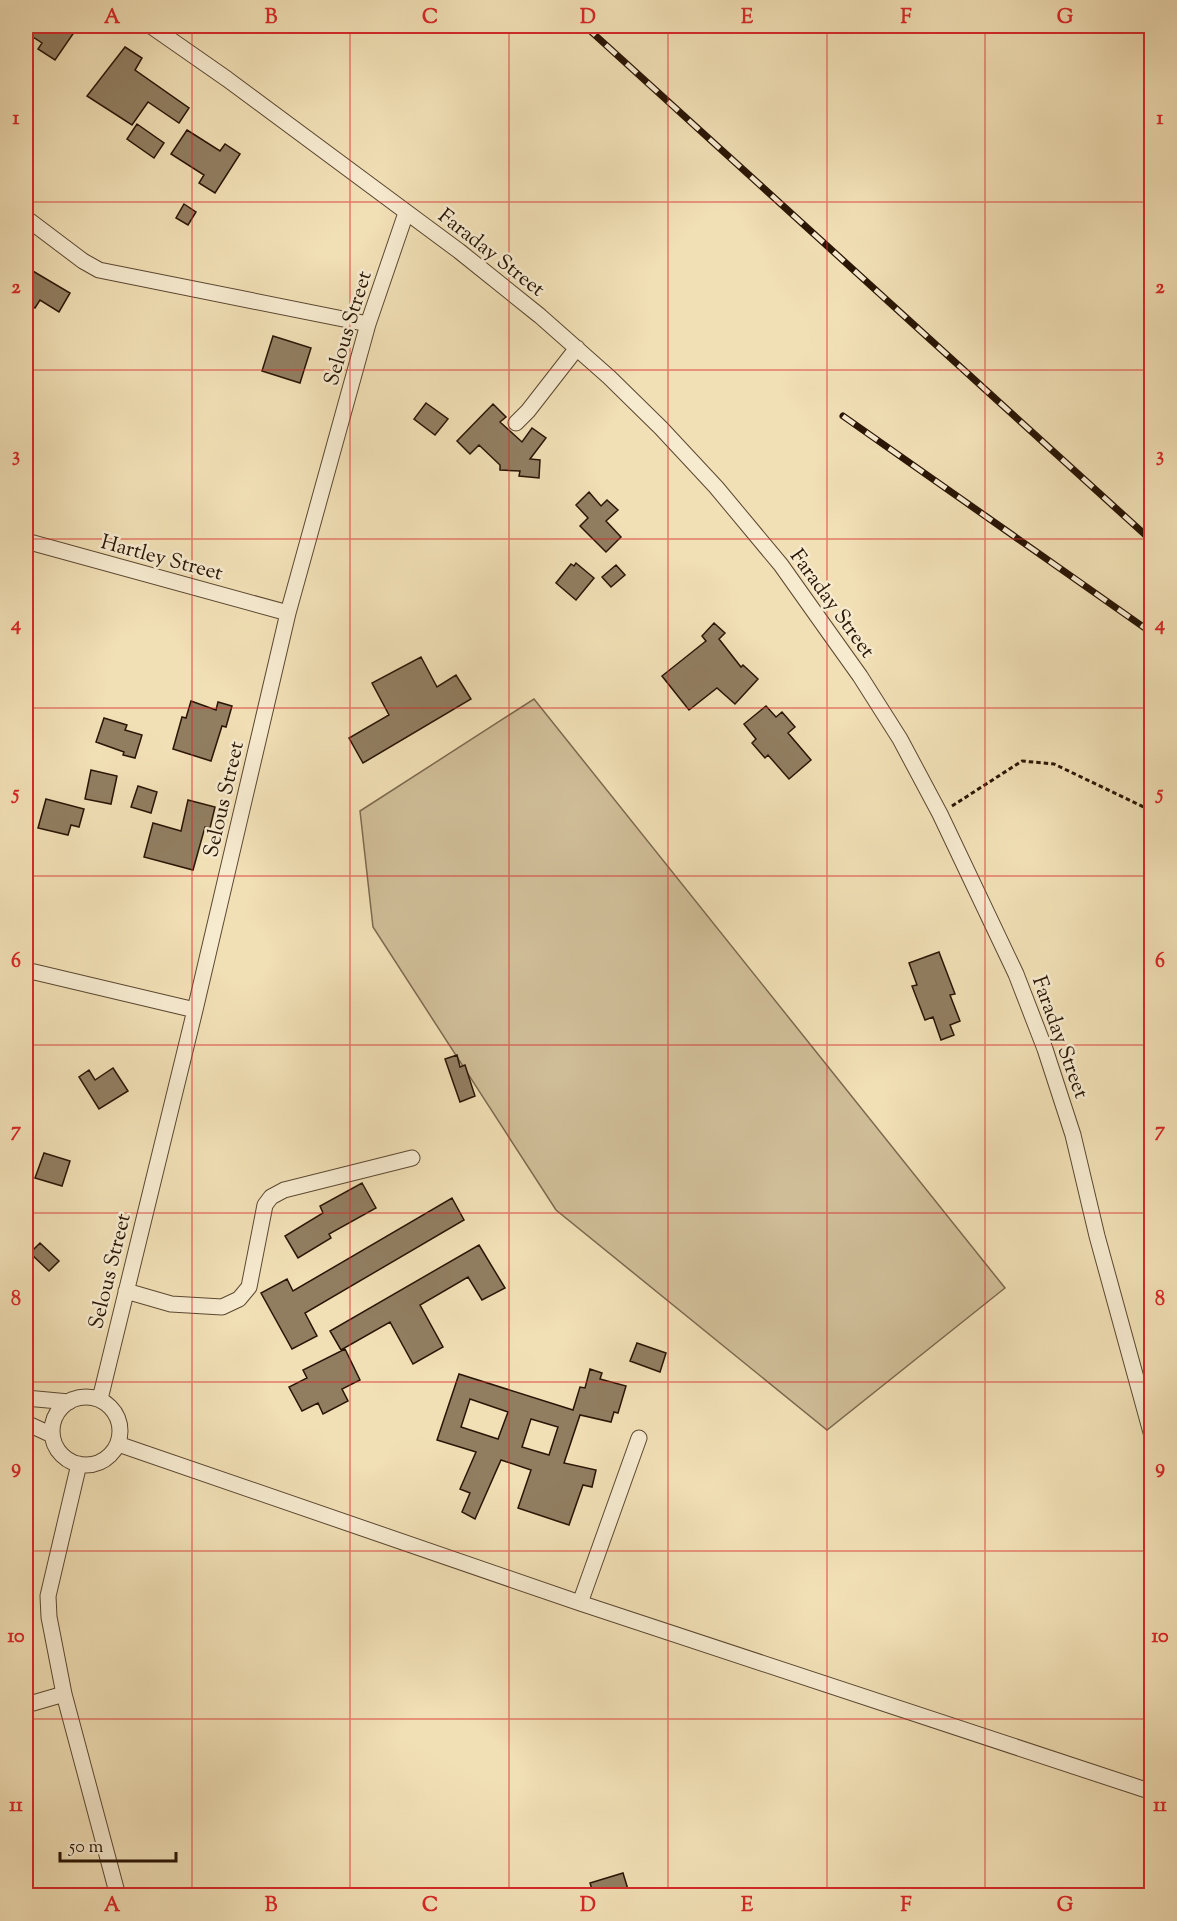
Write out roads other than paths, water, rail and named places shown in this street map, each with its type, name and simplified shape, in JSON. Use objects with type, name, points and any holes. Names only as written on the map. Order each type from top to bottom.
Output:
[{"type":"street","name":"Faraday Street","points":[[151,26],[227,79],[459,250],[577,348],[661,428],[716,487],[781,565],[860,676],[900,739],[940,814],[1017,974],[1045,1049],[1073,1135],[1097,1236],[1152,1436]]},
{"type":"street","name":"Selous Street","points":[[100,1399],[195,1010],[288,613],[368,324],[406,213]]},
{"type":"street","points":[[26,218],[83,261],[99,270],[368,324]]},
{"type":"street","points":[[516,423],[577,348]]},
{"type":"street","name":"Hartley Street","points":[[26,541],[288,613]]},
{"type":"street","points":[[26,970],[195,1010]]},
{"type":"street","points":[[126,1291],[171,1304],[222,1307],[238,1299],[249,1287],[265,1205],[270,1197],[284,1190],[412,1158]]},
{"type":"street","points":[[88,1396],[100,1399],[116,1413],[120,1423],[118,1444],[104,1460],[94,1464],[79,1464],[62,1456],[55,1446],[52,1435],[53,1423],[57,1412],[69,1402],[88,1396]]},
{"type":"street","points":[[26,1398],[69,1402]]},
{"type":"street","points":[[26,1423],[52,1435]]},
{"type":"street","points":[[580,1603],[639,1438]]},
{"type":"street","points":[[118,1444],[580,1603],[1152,1792]]},
{"type":"street","points":[[79,1464],[48,1596],[53,1640],[64,1694],[118,1896]]},
{"type":"street","points":[[26,1705],[64,1694]]},
{"type":"railway","points":[[585,26],[1152,541]]},
{"type":"railway","points":[[843,416],[1152,633]]}]
